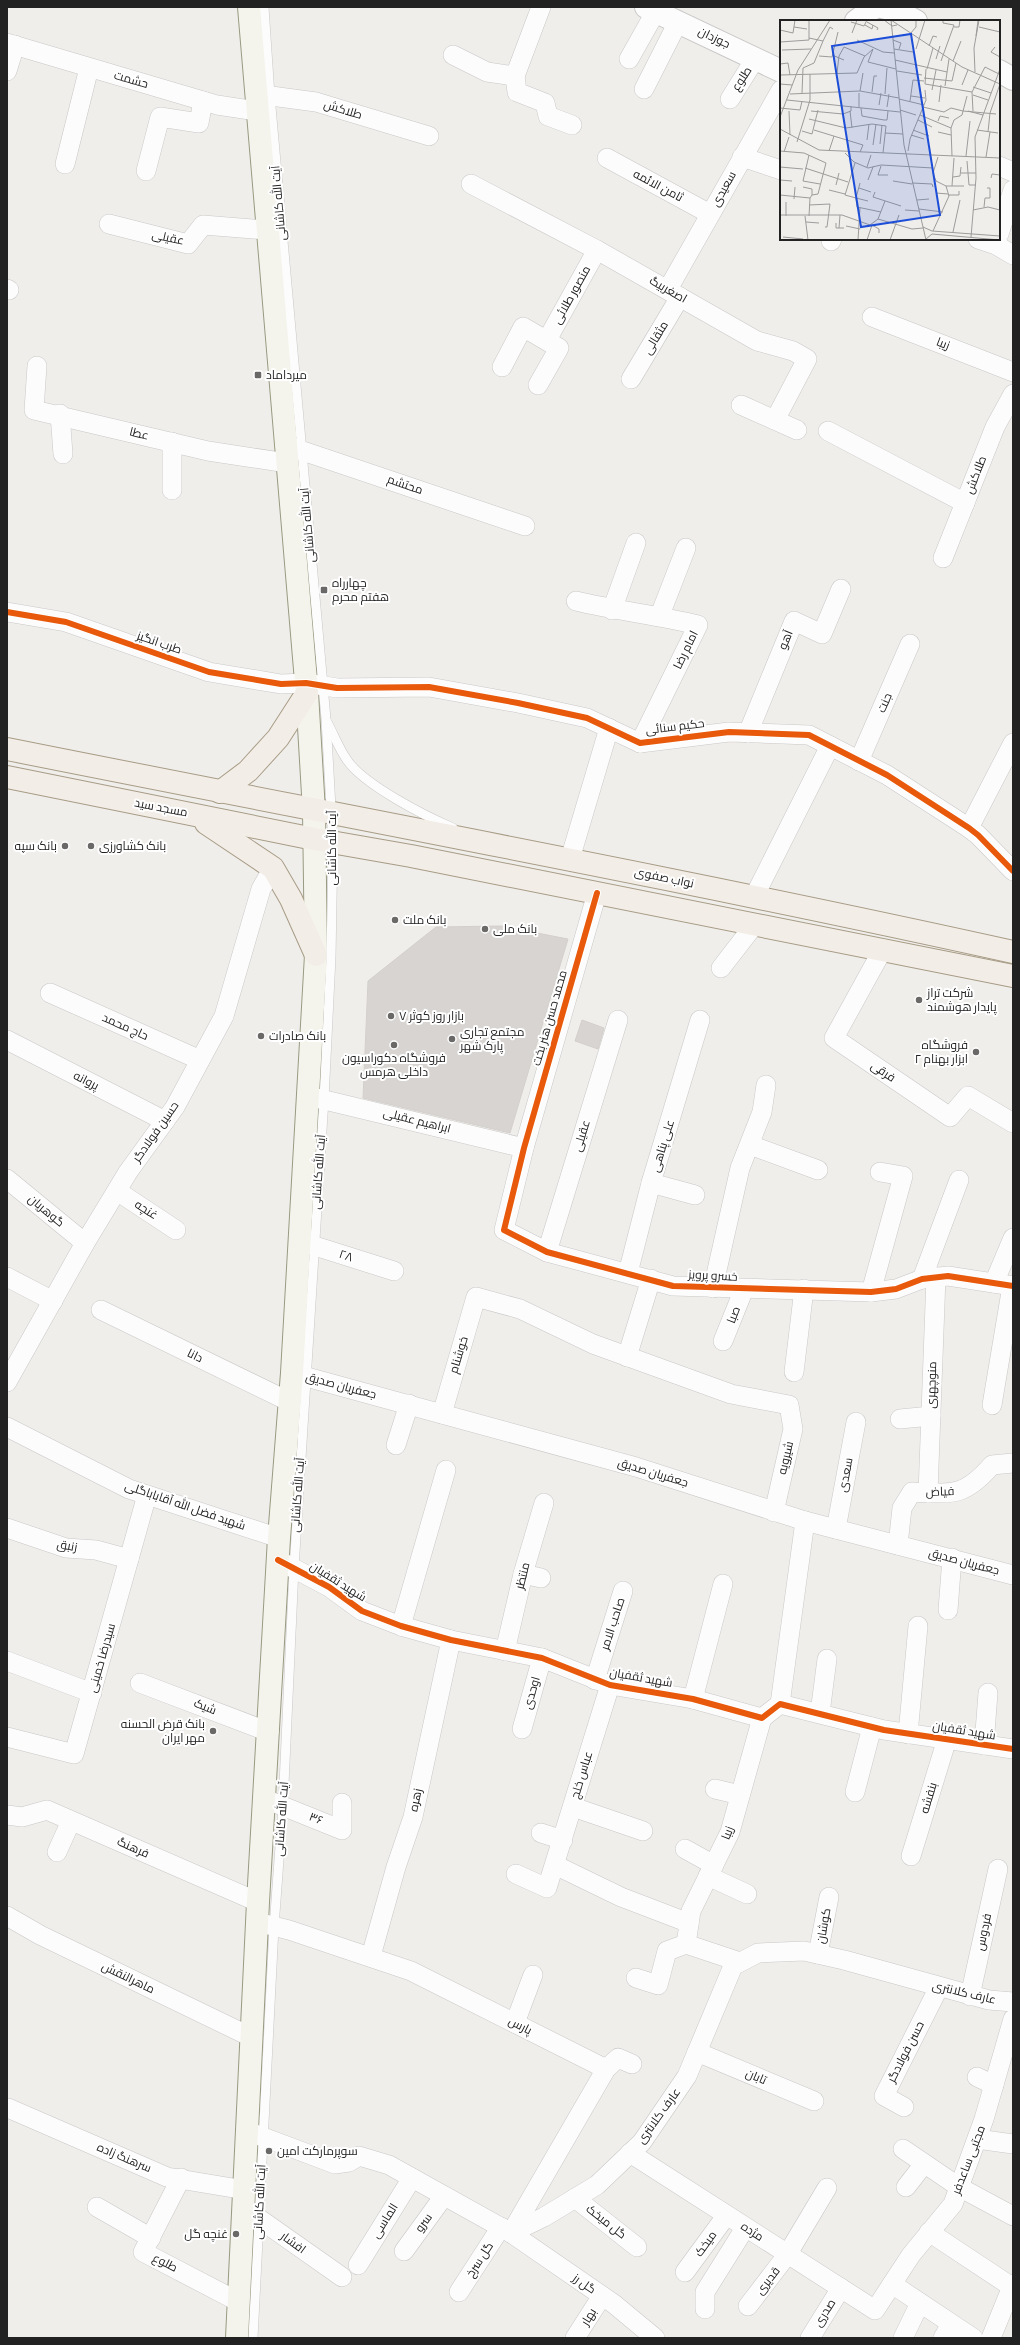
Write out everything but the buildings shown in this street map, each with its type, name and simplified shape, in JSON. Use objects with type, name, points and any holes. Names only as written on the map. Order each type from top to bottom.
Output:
[{"type":"main road","name":"آیت الله کاشانی","points":[[237,2338],[255,2135],[251,2037],[274,1803],[269,1732],[286,1564],[279,1538],[290,1402],[299,1374],[316,1097],[316,955],[323,841],[323,813],[291,453],[266,230],[261,100],[249,7]]},
{"type":"main road","points":[[220,792],[248,771],[278,738],[312,687]]},
{"type":"main road","points":[[7,749],[323,813]]},
{"type":"main road","name":"مسجد سید","points":[[7,777],[323,841]]},
{"type":"main road","name":"نواب صفوی","points":[[323,813],[570,859],[1013,952]]},
{"type":"main road","points":[[193,814],[241,844],[273,868],[291,900],[316,955]]},
{"type":"main road","points":[[323,841],[597,893],[1013,976]]},
{"type":"street","points":[[541,7],[515,76],[517,92],[545,102],[548,116],[572,125]]},
{"type":"street","points":[[857,20],[875,7]]},
{"type":"street","points":[[882,7],[898,11],[914,20]]},
{"type":"street","points":[[629,59],[651,9]]},
{"type":"street","name":"جوزدان","points":[[651,9],[780,71]]},
{"type":"street","points":[[644,89],[678,22]]},
{"type":"street","name":"حشمت","points":[[11,44],[88,68],[204,101],[261,100]]},
{"type":"street","points":[[7,71],[11,44]]},
{"type":"street","points":[[453,55],[487,72],[515,76]]},
{"type":"street","name":"طلوع","points":[[730,99],[755,59]]},
{"type":"street","points":[[65,164],[88,68]]},
{"type":"street","points":[[1000,72],[1013,80]]},
{"type":"street","name":"سعیدی","points":[[674,293],[710,214],[780,92]]},
{"type":"street","name":"طلاکش","points":[[261,100],[316,102],[429,136]]},
{"type":"street","points":[[146,171],[160,117],[199,123],[204,101]]},
{"type":"street","points":[[742,157],[780,170]]},
{"type":"street","name":"ثامن الائمه","points":[[607,158],[710,214]]},
{"type":"street","points":[[1000,166],[1013,172]]},
{"type":"street","name":"اصغربیگ","points":[[471,184],[597,250],[757,341],[792,351],[806,359],[775,420]]},
{"type":"street","points":[[1000,231],[1013,190]]},
{"type":"street","name":"عقیلی","points":[[109,224],[188,244],[203,225],[266,230]]},
{"type":"street","points":[[997,240],[1013,255]]},
{"type":"street","name":"منصور طلائی","points":[[547,340],[597,250]]},
{"type":"street","name":"مثقالی","points":[[631,379],[674,293]]},
{"type":"street","name":"زیبا","points":[[872,317],[1013,372]]},
{"type":"street","points":[[502,367],[523,327],[559,348],[538,385]]},
{"type":"street","name":"عطا","points":[[37,366],[34,410],[60,414],[208,451],[291,453]]},
{"type":"street","name":"طلاکش","points":[[943,558],[995,427],[1013,394]]},
{"type":"street","points":[[741,405],[797,430]]},
{"type":"street","points":[[60,414],[63,454]]},
{"type":"street","points":[[828,431],[965,503]]},
{"type":"street","points":[[172,442],[172,490]]},
{"type":"street","name":"محتشم","points":[[291,453],[525,526]]},
{"type":"street","points":[[612,610],[636,543]]},
{"type":"street","points":[[660,616],[686,548]]},
{"type":"street","name":"آهو","points":[[748,733],[794,621],[822,634],[841,589]]},
{"type":"street","name":"امام رضا","points":[[576,601],[612,610],[660,616],[698,625],[640,743]]},
{"type":"street","name":"طرب انگیز","points":[[7,612],[66,622],[209,672],[281,684],[312,687]]},
{"type":"street","name":"جنت","points":[[860,761],[910,644]]},
{"type":"street","name":"حکیم سنائی","points":[[312,687],[429,687],[579,717],[609,728],[640,743],[729,732],[809,735],[887,775],[969,828],[978,835],[1013,871]]},
{"type":"street","points":[[570,859],[609,728]]},
{"type":"street","points":[[969,828],[1013,743]]},
{"type":"street","points":[[754,897],[830,746]]},
{"type":"street","name":"حسین فولادگر","points":[[7,1382],[85,1243],[117,1191],[165,1121],[224,1016],[261,889],[273,868]]},
{"type":"street","name":"محمد حسن هنر بخت","points":[[524,1148],[597,893]]},
{"type":"street","points":[[721,968],[755,924]]},
{"type":"street","name":"فرقی","points":[[883,949],[834,1038],[950,1117],[968,1096],[1013,1123]]},
{"type":"street","name":"حاج محمد","points":[[50,993],[200,1060]]},
{"type":"street","name":"عقیلی","points":[[547,1252],[618,1020]]},
{"type":"street","name":"علی پناهی","points":[[628,1273],[651,1183],[700,1020]]},
{"type":"street","name":"پروانه","points":[[7,1040],[165,1121]]},
{"type":"street","points":[[713,1288],[740,1168],[762,1112],[766,1085]]},
{"type":"street","name":"ابراهیم عقیلی","points":[[316,1097],[524,1148]]},
{"type":"street","points":[[750,1145],[818,1170]]},
{"type":"street","name":"خسرو پرویز","points":[[524,1148],[504,1230],[547,1252],[673,1286],[871,1292],[896,1289],[929,1278],[948,1276],[1007,1285]]},
{"type":"street","points":[[871,1292],[903,1176],[880,1172]]},
{"type":"street","name":"گوهریان","points":[[7,1179],[85,1243]]},
{"type":"street","name":"منوچهری","points":[[928,1493],[931,1416],[929,1278],[959,1180]]},
{"type":"street","points":[[651,1183],[695,1195]]},
{"type":"street","name":"غنچه","points":[[117,1191],[176,1230]]},
{"type":"street","points":[[992,1405],[1013,1238]]},
{"type":"street","name":"۲۸","points":[[306,1243],[394,1271]]},
{"type":"street","points":[[7,1277],[53,1301]]},
{"type":"street","points":[[626,1357],[651,1279]]},
{"type":"street","name":"صبا","points":[[724,1342],[744,1289]]},
{"type":"street","points":[[794,1372],[804,1289]]},
{"type":"street","name":"خوشنام","points":[[442,1414],[476,1297],[520,1309],[593,1344],[626,1357]]},
{"type":"street","name":"دانا","points":[[101,1310],[290,1402]]},
{"type":"street","name":"شیرویه","points":[[626,1357],[731,1394],[789,1405],[793,1429],[774,1512]]},
{"type":"street","name":"جعفریان صدیق","points":[[299,1374],[636,1467],[805,1521],[1013,1575]]},
{"type":"street","points":[[396,1445],[409,1404]]},
{"type":"street","points":[[900,1419],[931,1416]]},
{"type":"street","name":"سعدی","points":[[836,1529],[856,1422]]},
{"type":"street","name":"شهید فضل الله آقاباباگلی","points":[[7,1427],[128,1489],[279,1538]]},
{"type":"street","name":"فیاض","points":[[898,1545],[902,1508],[912,1492],[928,1493],[962,1491],[980,1478],[992,1464],[1013,1463]]},
{"type":"street","points":[[402,1626],[446,1470]]},
{"type":"street","name":"سیدرضا خمینی","points":[[7,1737],[74,1754],[147,1495]]},
{"type":"street","name":"منتظر","points":[[505,1651],[532,1576],[544,1503]]},
{"type":"street","points":[[762,1718],[780,1704],[805,1521]]},
{"type":"street","name":"زنبق","points":[[7,1528],[66,1548],[96,1550],[129,1559]]},
{"type":"street","points":[[948,1610],[952,1558]]},
{"type":"street","name":"شهید ثقفیان","points":[[286,1564],[329,1587],[362,1611],[402,1626],[451,1640],[542,1658],[602,1683],[693,1699],[762,1718]]},
{"type":"street","points":[[693,1699],[723,1584]]},
{"type":"street","name":"صاحب الامر","points":[[602,1683],[623,1591]]},
{"type":"street","points":[[908,1734],[918,1626]]},
{"type":"street","name":"زهره","points":[[371,1956],[396,1867],[413,1817],[451,1640]]},
{"type":"street","name":"اوحدی","points":[[522,1729],[542,1658]]},
{"type":"street","points":[[820,1713],[828,1659]]},
{"type":"street","points":[[7,1661],[92,1693]]},
{"type":"street","name":"شیک","points":[[140,1683],[269,1732]]},
{"type":"street","name":"عباس خلج","points":[[516,1874],[547,1888],[573,1807],[602,1683]]},
{"type":"street","points":[[984,1745],[988,1693]]},
{"type":"street","name":"شهید ثقفیان","points":[[780,1704],[872,1727],[908,1734],[1013,1749]]},
{"type":"street","name":"زیبا","points":[[686,1944],[691,1911],[730,1832],[762,1718]]},
{"type":"street","points":[[855,1792],[872,1727]]},
{"type":"street","name":"بنفشه","points":[[911,1856],[947,1739]]},
{"type":"street","points":[[714,1789],[740,1795]]},
{"type":"street","name":"۳۶","points":[[274,1803],[342,1830],[342,1803]]},
{"type":"street","points":[[573,1807],[643,1831]]},
{"type":"street","name":"فرهنگ","points":[[7,1815],[22,1817],[47,1810],[263,1917]]},
{"type":"street","points":[[57,1852],[71,1821]]},
{"type":"street","points":[[540,1833],[563,1840]]},
{"type":"street","points":[[686,1849],[711,1871],[747,1894]]},
{"type":"street","points":[[555,1865],[621,1897],[689,1923]]},
{"type":"street","name":"فردوس","points":[[970,1996],[998,1869]]},
{"type":"street","name":"کوشان","points":[[818,1954],[829,1897]]},
{"type":"street","name":"ماهرالنقش","points":[[7,1916],[40,1935],[251,2037]]},
{"type":"street","name":"پارس","points":[[263,1917],[411,1971],[606,2069]]},
{"type":"street","points":[[636,1978],[658,1985],[667,1951],[686,1944],[740,1962]]},
{"type":"street","name":"عارف کلانتری","points":[[506,2230],[575,2198],[597,2185],[642,2142],[687,2076],[733,1966],[758,1953],[804,1951],[970,1996],[989,2000],[1013,2002]]},
{"type":"street","points":[[515,2023],[533,1975]]},
{"type":"street","name":"حسن فولادگر","points":[[904,2106],[884,2096],[939,1987]]},
{"type":"street","name":"مجتبی ساعدفر","points":[[875,2310],[911,2255],[952,2204],[977,2139],[1013,2019]]},
{"type":"street","name":"تابان","points":[[697,2052],[814,2101]]},
{"type":"street","points":[[255,2135],[335,2164],[348,2162],[358,2156],[389,2165],[506,2230],[606,2069],[618,2058],[632,2064]]},
{"type":"street","points":[[977,2077],[994,2085]]},
{"type":"street","name":"سرهنگ زاده","points":[[8,2108],[167,2177],[181,2178],[249,2205]]},
{"type":"street","points":[[977,2139],[1013,2144]]},
{"type":"street","points":[[903,2149],[959,2187],[1013,2216]]},
{"type":"street","name":"مژده","points":[[630,2153],[726,2216],[875,2310]]},
{"type":"street","points":[[906,2187],[924,2164]]},
{"type":"street","name":"طلوع","points":[[181,2178],[143,2252],[239,2302]]},
{"type":"street","name":"الماسی","points":[[358,2265],[412,2178]]},
{"type":"street","name":"قدیری","points":[[748,2306],[788,2255],[827,2188]]},
{"type":"street","name":"سرو","points":[[404,2251],[444,2196]]},
{"type":"street","name":"گل میخک","points":[[575,2198],[637,2246]]},
{"type":"street","name":"افشار","points":[[249,2205],[342,2278]]},
{"type":"street","points":[[97,2207],[150,2238]]},
{"type":"street","name":"میخک","points":[[685,2272],[726,2216]]},
{"type":"street","points":[[705,2309],[705,2292],[745,2228]]},
{"type":"street","name":"گل سرخ","points":[[459,2292],[506,2230]]},
{"type":"street","name":"گل رز","points":[[506,2230],[602,2296],[655,2338]]},
{"type":"street","points":[[929,2232],[1012,2285],[991,2338]]},
{"type":"street","points":[[892,2284],[920,2303],[947,2331],[973,2338]]},
{"type":"street","name":"صدری","points":[[810,2338],[841,2288]]},
{"type":"street","name":"بهار","points":[[576,2338],[602,2296]]},
{"type":"street","points":[[903,2338],[920,2303]]},
{"type":"lane","name":"آیت الله کاشانی","points":[[264,7],[261,100],[291,453]]},
{"type":"lane","name":"آیت الله کاشانی","points":[[312,687],[326,719],[323,813]]},
{"type":"lane","points":[[326,719],[348,761],[371,782],[422,815],[493,844]]},
{"type":"lane","name":"آیت الله کاشانی","points":[[316,1097],[331,957],[323,841]]},
{"type":"lane","name":"آیت الله کاشانی","points":[[253,2338],[249,2205],[255,2135],[263,1917],[274,1803],[286,1564],[299,1374]]},
{"type":"cycle path","points":[[7,612],[66,622],[209,672],[281,684],[306,683],[337,688],[429,687],[518,703],[587,718],[640,743],[729,732],[809,735],[887,775],[969,828],[978,835],[1013,871]]},
{"type":"cycle path","points":[[597,893],[524,1148],[504,1230],[547,1252],[673,1286],[871,1292],[896,1289],[922,1279],[948,1276],[1013,1286]]},
{"type":"cycle path","points":[[278,1560],[329,1587],[362,1611],[401,1626],[451,1640],[542,1658],[610,1685],[693,1699],[762,1718],[780,1704],[884,1730],[1013,1749]]},
{"type":"place","name":"میرداماد","points":[[258,375]]},
{"type":"place","name":"چهارراه هفتم محرم","points":[[324,590]]},
{"type":"place","name":"بانک سپه","points":[[65,846]]},
{"type":"place","name":"بانک کشاورزی","points":[[91,846]]},
{"type":"place","name":"بانک ملت","points":[[395,920]]},
{"type":"place","name":"بانک ملی","points":[[485,929]]},
{"type":"place","name":"شرکت تراز پایدار هوشمند","points":[[919,1000]]},
{"type":"place","name":"بازار روز کوثر ۷","points":[[391,1016]]},
{"type":"place","name":"بانک صادرات","points":[[261,1036]]},
{"type":"place","name":"مجتمع تجاری پارک شهر","points":[[452,1039]]},
{"type":"place","name":"فروشگاه دکوراسیون داخلی هرمس","points":[[394,1045]]},
{"type":"place","name":"فروشگاه ابزار بهنام ۲","points":[[976,1052]]},
{"type":"place","name":"بانک قرض الحسنه مهر ایران","points":[[213,1731]]},
{"type":"place","name":"سوپرمارکت امین","points":[[269,2151]]},
{"type":"place","name":"غنچه گل","points":[[236,2234]]}]
